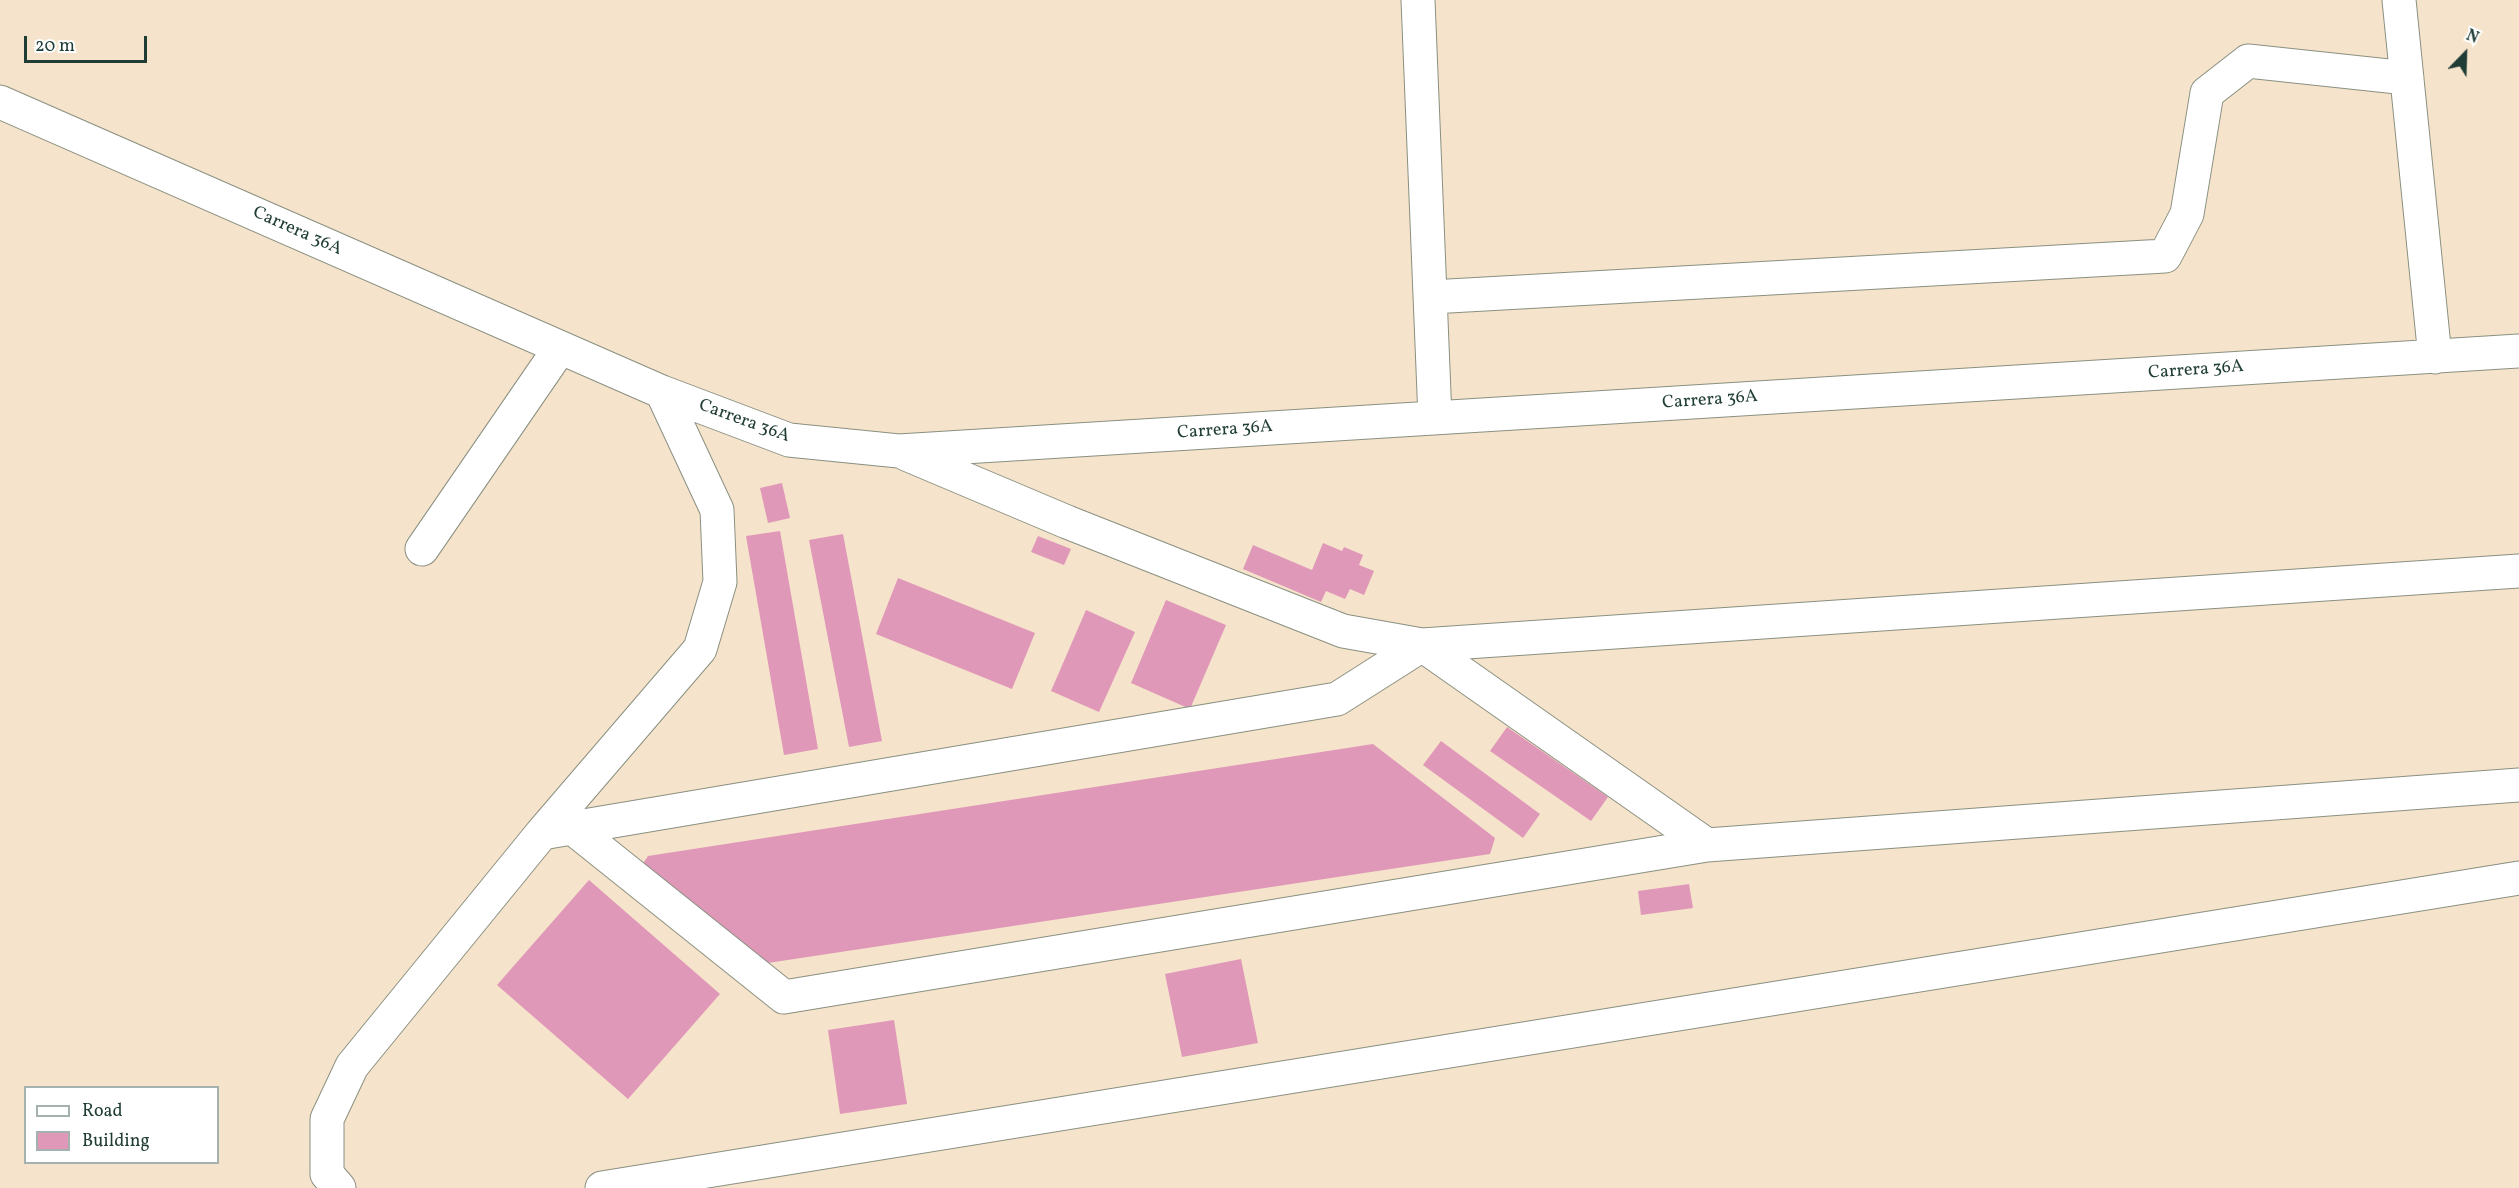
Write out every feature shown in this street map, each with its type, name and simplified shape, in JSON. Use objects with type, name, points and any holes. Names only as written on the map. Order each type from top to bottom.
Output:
[{"type":"lane","points":[[1418,0],[1435,418]]},
{"type":"lane","points":[[2399,0],[2435,357]]},
{"type":"lane","points":[[1431,297],[2165,256],[2187,214],[2206,93],[2248,61],[2407,78]]},
{"type":"lane","name":"Carrera 36A","points":[[0,102],[662,392],[789,440],[899,452],[2519,351]]},
{"type":"lane","points":[[423,549],[560,348]]},
{"type":"lane","points":[[339,1188],[327,1174],[327,1119],[352,1066],[542,833],[700,649],[720,582],[717,510],[662,392]]},
{"type":"lane","points":[[899,452],[1067,522],[1343,631],[1422,645],[2519,571]]},
{"type":"lane","points":[[542,833],[1337,699],[1422,645]]},
{"type":"lane","points":[[1422,645],[1707,845]]},
{"type":"lane","points":[[574,829],[784,997],[1707,845],[2519,785]]},
{"type":"lane","points":[[602,1188],[2519,878]]},
{"type":"building","points":[[782,483],[790,518],[768,523],[760,488]]},
{"type":"building","points":[[780,531],[818,749],[784,755],[746,536]]},
{"type":"building","points":[[843,534],[882,741],[849,747],[809,540]]},
{"type":"building","points":[[1038,536],[1071,549],[1064,565],[1031,552]]},
{"type":"building","points":[[1323,543],[1342,551],[1344,547],[1363,555],[1359,565],[1374,571],[1364,595],[1350,589],[1345,599],[1326,591],[1321,602],[1243,569],[1253,545],[1312,570]]},
{"type":"building","points":[[898,578],[1035,633],[1012,689],[876,634]]},
{"type":"building","points":[[1166,600],[1226,625],[1190,709],[1131,683]]},
{"type":"building","points":[[1086,610],[1135,632],[1099,712],[1051,691]]},
{"type":"building","points":[[1507,727],[1608,797],[1591,821],[1490,751]]},
{"type":"building","points":[[1441,741],[1540,814],[1523,838],[1423,765]]},
{"type":"building","points":[[1373,744],[1495,838],[1490,854],[761,964],[635,875],[648,856]]},
{"type":"building","points":[[589,880],[720,994],[628,1099],[497,985]]},
{"type":"building","points":[[1689,884],[1693,908],[1641,915],[1638,891]]},
{"type":"building","points":[[1241,959],[1258,1043],[1182,1057],[1165,974]]},
{"type":"building","points":[[894,1020],[907,1104],[840,1114],[828,1030]]}]
